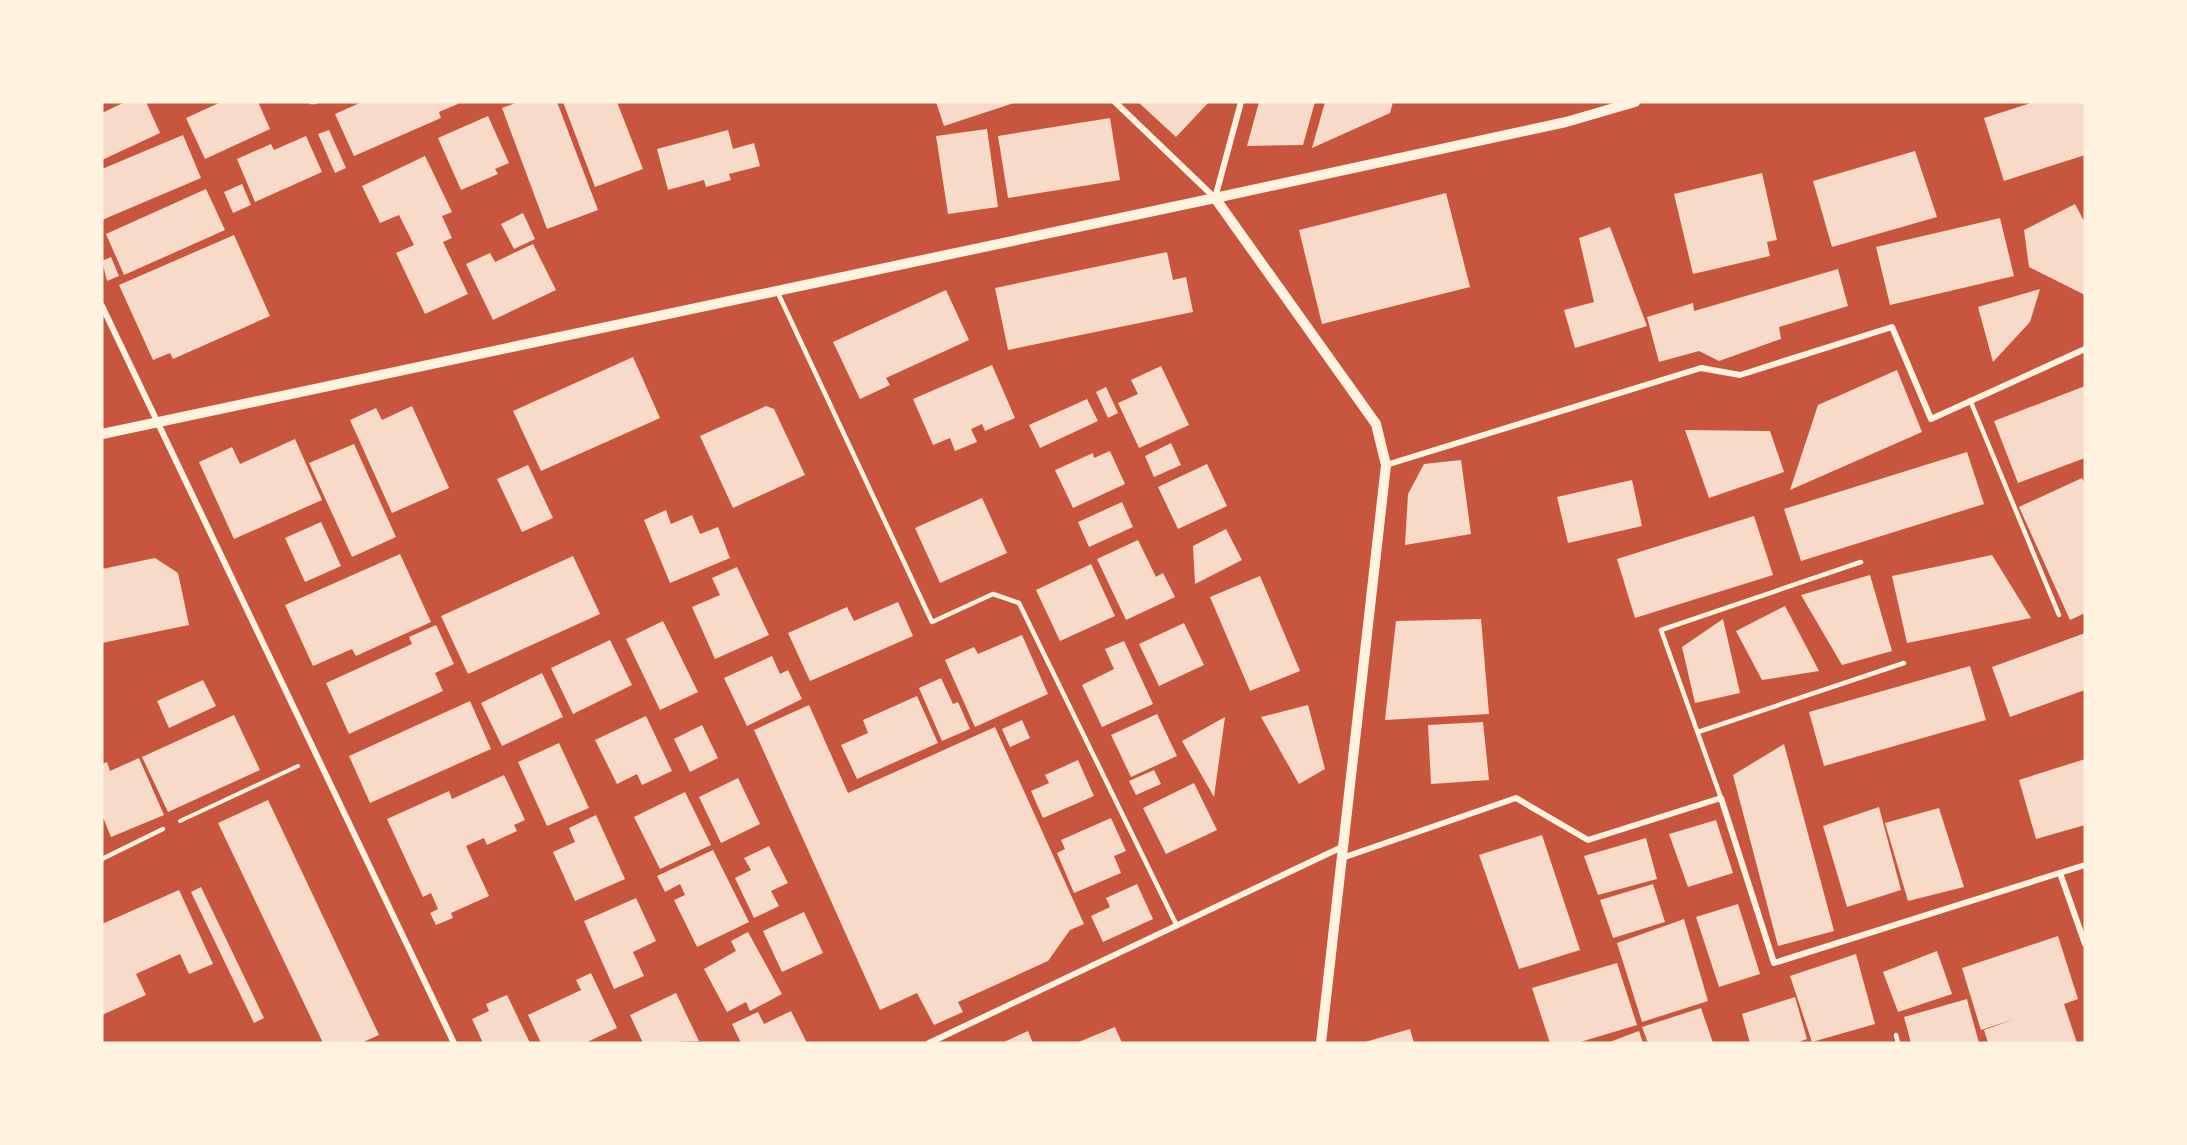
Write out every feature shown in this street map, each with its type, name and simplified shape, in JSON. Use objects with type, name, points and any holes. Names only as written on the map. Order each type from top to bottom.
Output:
[{"type":"street","points":[[1115,102],[1215,198],[1376,424],[1386,465],[1321,1043]]},
{"type":"street","points":[[1215,198],[1241,102]]},
{"type":"street","points":[[102,434],[1566,122],[1635,102]]},
{"type":"street","points":[[102,306],[454,1043]]},
{"type":"street","points":[[1386,465],[1701,368],[1740,375],[1892,327],[1931,419],[2085,349]]},
{"type":"street","points":[[929,1043],[1177,926],[1342,853],[1516,798],[1588,840],[1721,798],[1774,963],[2085,865]]},
{"type":"street","points":[[2060,873],[2085,944]]},
{"type":"lane","points":[[777,291],[932,622],[993,594],[1019,603],[1177,926]]},
{"type":"lane","points":[[1970,400],[2059,615]]},
{"type":"lane","points":[[1721,798],[1661,630],[1862,562]]},
{"type":"lane","points":[[1698,732],[1904,663]]},
{"type":"lane","points":[[102,859],[163,830]]},
{"type":"lane","points":[[1896,1035],[1898,1043]]},
{"type":"path","points":[[163,830],[317,758]]},
{"type":"building","points":[[125,102],[146,102],[160,133],[102,160],[102,113]]},
{"type":"building","points":[[221,102],[258,102],[270,129],[205,159],[186,118]]},
{"type":"building","points":[[362,102],[456,102],[458,104],[439,112],[441,118],[354,156],[335,114]]},
{"type":"building","points":[[518,102],[557,102],[598,210],[547,229],[502,108]]},
{"type":"building","points":[[563,102],[617,102],[643,169],[595,187]]},
{"type":"building","points":[[936,102],[1017,102],[944,126]]},
{"type":"building","points":[[1138,102],[1209,102],[1176,137]]},
{"type":"building","points":[[1259,102],[1315,102],[1303,145],[1247,146]]},
{"type":"building","points":[[1325,102],[1393,102],[1390,113],[1312,148]]},
{"type":"building","points":[[2034,102],[2085,102],[2085,155],[2004,181],[1984,118]]},
{"type":"building","points":[[488,116],[509,163],[495,169],[498,174],[461,190],[438,138]]},
{"type":"building","points":[[1110,118],[1120,180],[1008,198],[998,136]]},
{"type":"building","points":[[987,129],[998,207],[948,214],[936,136]]},
{"type":"building","points":[[329,130],[346,168],[335,173],[318,134]]},
{"type":"building","points":[[728,130],[733,149],[754,143],[760,166],[729,174],[731,180],[706,187],[704,180],[668,190],[657,149]]},
{"type":"building","points":[[183,135],[201,178],[102,220],[102,169]]},
{"type":"building","points":[[306,136],[322,172],[255,202],[237,159],[271,144],[274,150]]},
{"type":"building","points":[[1915,151],[1937,217],[1832,247],[1813,181]]},
{"type":"building","points":[[425,156],[452,212],[442,216],[452,238],[443,242],[468,294],[425,314],[396,253],[414,245],[399,215],[380,223],[362,186]]},
{"type":"building","points":[[1762,173],[1777,240],[1767,242],[1770,256],[1693,274],[1674,194]]},
{"type":"building","points":[[242,184],[251,205],[233,213],[224,192]]},
{"type":"building","points":[[206,189],[225,230],[124,275],[106,234]]},
{"type":"building","points":[[1446,193],[1470,287],[1322,324],[1299,230]]},
{"type":"building","points":[[2075,204],[2085,223],[2085,295],[2029,267],[2024,230]]},
{"type":"building","points":[[523,213],[535,239],[514,249],[501,224]]},
{"type":"building","points":[[2000,218],[2014,276],[1890,305],[1876,247]]},
{"type":"building","points":[[1610,227],[1647,326],[1575,348],[1564,310],[1594,302],[1579,238]]},
{"type":"building","points":[[234,235],[270,316],[173,359],[170,353],[153,360],[119,285]]},
{"type":"building","points":[[533,244],[556,290],[493,320],[466,264],[490,253],[495,262]]},
{"type":"building","points":[[1167,252],[1173,280],[1186,277],[1193,312],[1008,350],[995,288]]},
{"type":"building","points":[[111,257],[119,276],[107,281],[102,261]]},
{"type":"building","points":[[1838,269],[1848,306],[1779,327],[1781,339],[1719,361],[1699,351],[1659,362],[1647,317],[1693,303],[1694,311]]},
{"type":"building","points":[[2040,289],[2030,322],[1993,362],[1978,307]]},
{"type":"building","points":[[946,290],[969,340],[886,378],[890,385],[860,399],[833,342]]},
{"type":"building","points":[[633,357],[660,418],[541,471],[513,411]]},
{"type":"building","points":[[992,365],[1015,418],[985,431],[982,424],[971,429],[977,442],[955,451],[950,438],[933,445],[913,399]]},
{"type":"building","points":[[1161,366],[1189,425],[1139,448],[1118,403],[1138,394],[1131,380]]},
{"type":"building","points":[[1897,370],[1922,432],[1790,490],[1818,405]]},
{"type":"building","points":[[2085,386],[2085,458],[2018,483],[1994,421]]},
{"type":"building","points":[[1106,387],[1118,413],[1108,418],[1096,392]]},
{"type":"building","points":[[1087,399],[1098,421],[1040,448],[1029,425]]},
{"type":"building","points":[[412,406],[449,488],[392,513],[350,420],[376,408],[382,420]]},
{"type":"building","points":[[766,406],[774,409],[805,475],[733,508],[700,436]]},
{"type":"building","points":[[1685,430],[1770,431],[1784,472],[1709,498]]},
{"type":"building","points":[[295,439],[322,500],[234,539],[199,462],[232,447],[240,464]]},
{"type":"building","points":[[1171,443],[1181,465],[1154,477],[1145,456]]},
{"type":"building","points":[[354,444],[396,537],[352,557],[309,463]]},
{"type":"building","points":[[1110,451],[1125,484],[1073,508],[1055,470],[1093,453],[1094,458]]},
{"type":"building","points":[[1967,452],[1984,504],[1801,561],[1784,509]]},
{"type":"building","points":[[1461,460],[1471,534],[1405,545],[1408,494],[1424,464]]},
{"type":"building","points":[[1207,464],[1227,506],[1178,529],[1158,487]]},
{"type":"building","points":[[528,465],[553,518],[522,532],[497,479]]},
{"type":"building","points":[[2082,478],[2085,484],[2085,613],[2070,620],[2019,507]]},
{"type":"building","points":[[1632,480],[1642,526],[1568,543],[1557,497]]},
{"type":"building","points":[[982,498],[1007,553],[940,583],[915,528]]},
{"type":"building","points":[[1122,502],[1133,527],[1089,547],[1078,522]]},
{"type":"building","points":[[666,510],[671,524],[692,515],[700,534],[718,527],[730,558],[670,583],[644,520]]},
{"type":"building","points":[[1754,516],[1773,575],[1635,618],[1617,559]]},
{"type":"building","points":[[321,522],[341,566],[305,582],[285,538]]},
{"type":"building","points":[[1226,529],[1242,560],[1195,584],[1193,546]]},
{"type":"building","points":[[1138,540],[1156,577],[1163,573],[1175,597],[1126,620],[1097,559]]},
{"type":"building","points":[[400,554],[431,622],[356,656],[352,649],[313,666],[285,605]]},
{"type":"building","points":[[1992,555],[2031,618],[1907,643],[1892,576]]},
{"type":"building","points":[[573,556],[600,614],[468,674],[441,616]]},
{"type":"building","points":[[155,558],[178,573],[189,625],[102,643],[102,569]]},
{"type":"building","points":[[1091,564],[1115,616],[1060,641],[1036,590]]},
{"type":"building","points":[[737,567],[769,635],[715,659],[692,607],[720,595],[712,578]]},
{"type":"building","points":[[1870,575],[1892,651],[1842,665],[1801,595]]},
{"type":"building","points":[[1260,576],[1300,671],[1250,691],[1210,597]]},
{"type":"building","points":[[898,602],[913,636],[810,681],[788,633],[847,607],[854,621]]},
{"type":"building","points":[[1785,606],[1819,671],[1762,680],[1736,631]]},
{"type":"building","points":[[1481,619],[1489,714],[1385,720],[1396,621]]},
{"type":"building","points":[[1723,619],[1740,693],[1695,703],[1682,647]]},
{"type":"building","points":[[663,621],[698,692],[660,710],[626,639]]},
{"type":"building","points":[[1184,623],[1204,665],[1159,686],[1139,644]]},
{"type":"building","points":[[436,625],[454,664],[435,673],[443,691],[349,734],[326,683],[412,644],[409,637]]},
{"type":"building","points":[[2085,633],[2085,690],[2010,717],[1992,667]]},
{"type":"building","points":[[1022,635],[1048,694],[975,727],[945,660],[974,647],[978,654]]},
{"type":"building","points":[[610,640],[632,685],[573,714],[551,668]]},
{"type":"building","points":[[1124,641],[1153,704],[1102,727],[1082,685],[1114,669],[1105,649]]},
{"type":"building","points":[[772,656],[780,674],[788,670],[802,699],[747,726],[724,678]]},
{"type":"building","points":[[1970,666],[1986,720],[1824,766],[1809,712]]},
{"type":"building","points":[[542,673],[563,717],[502,746],[481,703]]},
{"type":"building","points":[[941,678],[953,704],[958,702],[970,729],[942,741],[919,688]]},
{"type":"building","points":[[203,680],[216,706],[169,728],[157,701]]},
{"type":"building","points":[[917,696],[938,743],[857,779],[841,745],[868,733],[863,720]]},
{"type":"building","points":[[470,701],[491,749],[370,803],[349,756]]},
{"type":"building","points":[[809,705],[848,793],[995,727],[1084,924],[1070,930],[1048,961],[958,1002],[963,1012],[934,1025],[917,993],[880,1010],[754,730]]},
{"type":"building","points":[[1308,705],[1325,769],[1299,784],[1261,717]]},
{"type":"building","points":[[1157,714],[1177,756],[1131,777],[1111,735]]},
{"type":"building","points":[[234,715],[260,770],[168,812],[142,757]]},
{"type":"building","points":[[646,716],[672,771],[642,785],[637,774],[617,784],[595,740]]},
{"type":"building","points":[[1225,717],[1214,797],[1182,741]]},
{"type":"building","points":[[1022,720],[1030,738],[1010,747],[1002,729]]},
{"type":"building","points":[[1483,722],[1489,780],[1431,784],[1428,725]]},
{"type":"building","points":[[702,725],[718,758],[690,772],[674,739]]},
{"type":"building","points":[[559,743],[589,808],[547,826],[518,762]]},
{"type":"building","points":[[1784,744],[1834,931],[1778,946],[1733,775]]},
{"type":"building","points":[[139,758],[164,815],[111,837],[102,815],[102,764],[107,762],[110,771]]},
{"type":"building","points":[[2085,759],[2085,825],[2036,839],[2019,780]]},
{"type":"building","points":[[1078,760],[1094,796],[1043,818],[1031,791],[1049,783],[1045,775]]},
{"type":"building","points":[[1154,770],[1161,784],[1136,795],[1129,781]]},
{"type":"building","points":[[504,775],[525,820],[514,825],[517,831],[487,845],[484,838],[466,846],[489,896],[451,913],[453,918],[436,925],[430,913],[438,909],[431,893],[423,897],[387,819],[449,791],[452,799]]},
{"type":"building","points":[[738,778],[760,824],[721,843],[699,797]]},
{"type":"building","points":[[1194,783],[1217,830],[1166,854],[1143,808]]},
{"type":"building","points":[[685,792],[711,845],[660,869],[634,817]]},
{"type":"building","points":[[268,800],[379,1035],[361,1043],[323,1043],[218,823]]},
{"type":"building","points":[[1879,807],[1901,890],[1847,907],[1823,826]]},
{"type":"building","points":[[1939,808],[1964,887],[1908,901],[1885,823]]},
{"type":"building","points":[[596,815],[625,879],[575,901],[553,852],[575,842],[569,828]]},
{"type":"building","points":[[1111,818],[1126,851],[1114,856],[1121,873],[1074,893],[1057,853],[1065,849],[1061,840]]},
{"type":"building","points":[[1716,820],[1733,873],[1688,887],[1669,834]]},
{"type":"building","points":[[1542,835],[1580,950],[1519,969],[1479,855]]},
{"type":"building","points":[[1646,838],[1657,879],[1598,895],[1584,856]]},
{"type":"building","points":[[769,846],[788,883],[771,891],[779,906],[754,918],[735,878],[751,870],[744,858]]},
{"type":"building","points":[[713,850],[749,922],[697,947],[674,900],[685,895],[680,884],[665,892],[657,876]]},
{"type":"building","points":[[1137,884],[1153,919],[1103,942],[1091,916],[1110,907],[1106,898]]},
{"type":"building","points":[[1653,884],[1665,922],[1613,938],[1600,900]]},
{"type":"building","points":[[201,887],[264,1018],[254,1023],[191,892]]},
{"type":"building","points":[[179,890],[213,964],[189,974],[180,954],[136,974],[146,995],[102,1015],[102,924]]},
{"type":"building","points":[[636,898],[656,941],[633,952],[644,976],[614,989],[584,921]]},
{"type":"building","points":[[1738,904],[1760,974],[1719,987],[1696,917]]},
{"type":"building","points":[[804,912],[823,953],[782,972],[763,931]]},
{"type":"building","points":[[1684,919],[1708,1001],[1642,1022],[1617,943]]},
{"type":"building","points":[[748,932],[782,994],[750,1011],[746,1002],[727,1012],[704,969],[736,951],[731,941]]},
{"type":"building","points":[[2058,936],[2078,999],[2064,1004],[2077,1043],[1988,1043],[1984,1030],[2015,1019],[1981,1030],[1962,968]]},
{"type":"building","points":[[1937,951],[1952,994],[1898,1012],[1883,972]]},
{"type":"building","points":[[1856,954],[1875,1024],[1812,1042],[1790,976]]},
{"type":"building","points":[[1617,963],[1637,1025],[1577,1043],[1550,1043],[1532,988]]},
{"type":"building","points":[[591,973],[617,1028],[585,1043],[541,1043],[528,1015],[581,990],[576,980]]},
{"type":"building","points":[[676,993],[699,1041],[643,1043],[630,1015]]},
{"type":"building","points":[[507,995],[530,1043],[483,1043],[472,1019],[489,1011],[486,1004]]},
{"type":"building","points":[[1795,997],[1807,1039],[1795,1043],[1750,1043],[1742,1014]]},
{"type":"building","points":[[1967,999],[1979,1043],[1911,1043],[1904,1017]]},
{"type":"building","points":[[1701,1008],[1713,1043],[1648,1043],[1642,1027]]},
{"type":"building","points":[[791,1011],[807,1043],[741,1043],[732,1024],[758,1012],[764,1024]]},
{"type":"building","points":[[1115,1027],[1122,1043],[1076,1043]]},
{"type":"building","points":[[1410,1029],[1414,1043],[1365,1043],[1365,1042]]},
{"type":"building","points":[[1028,1031],[1033,1043],[1002,1043]]},
{"type":"building","points":[[1639,1031],[1643,1043],[1607,1043]]}]
